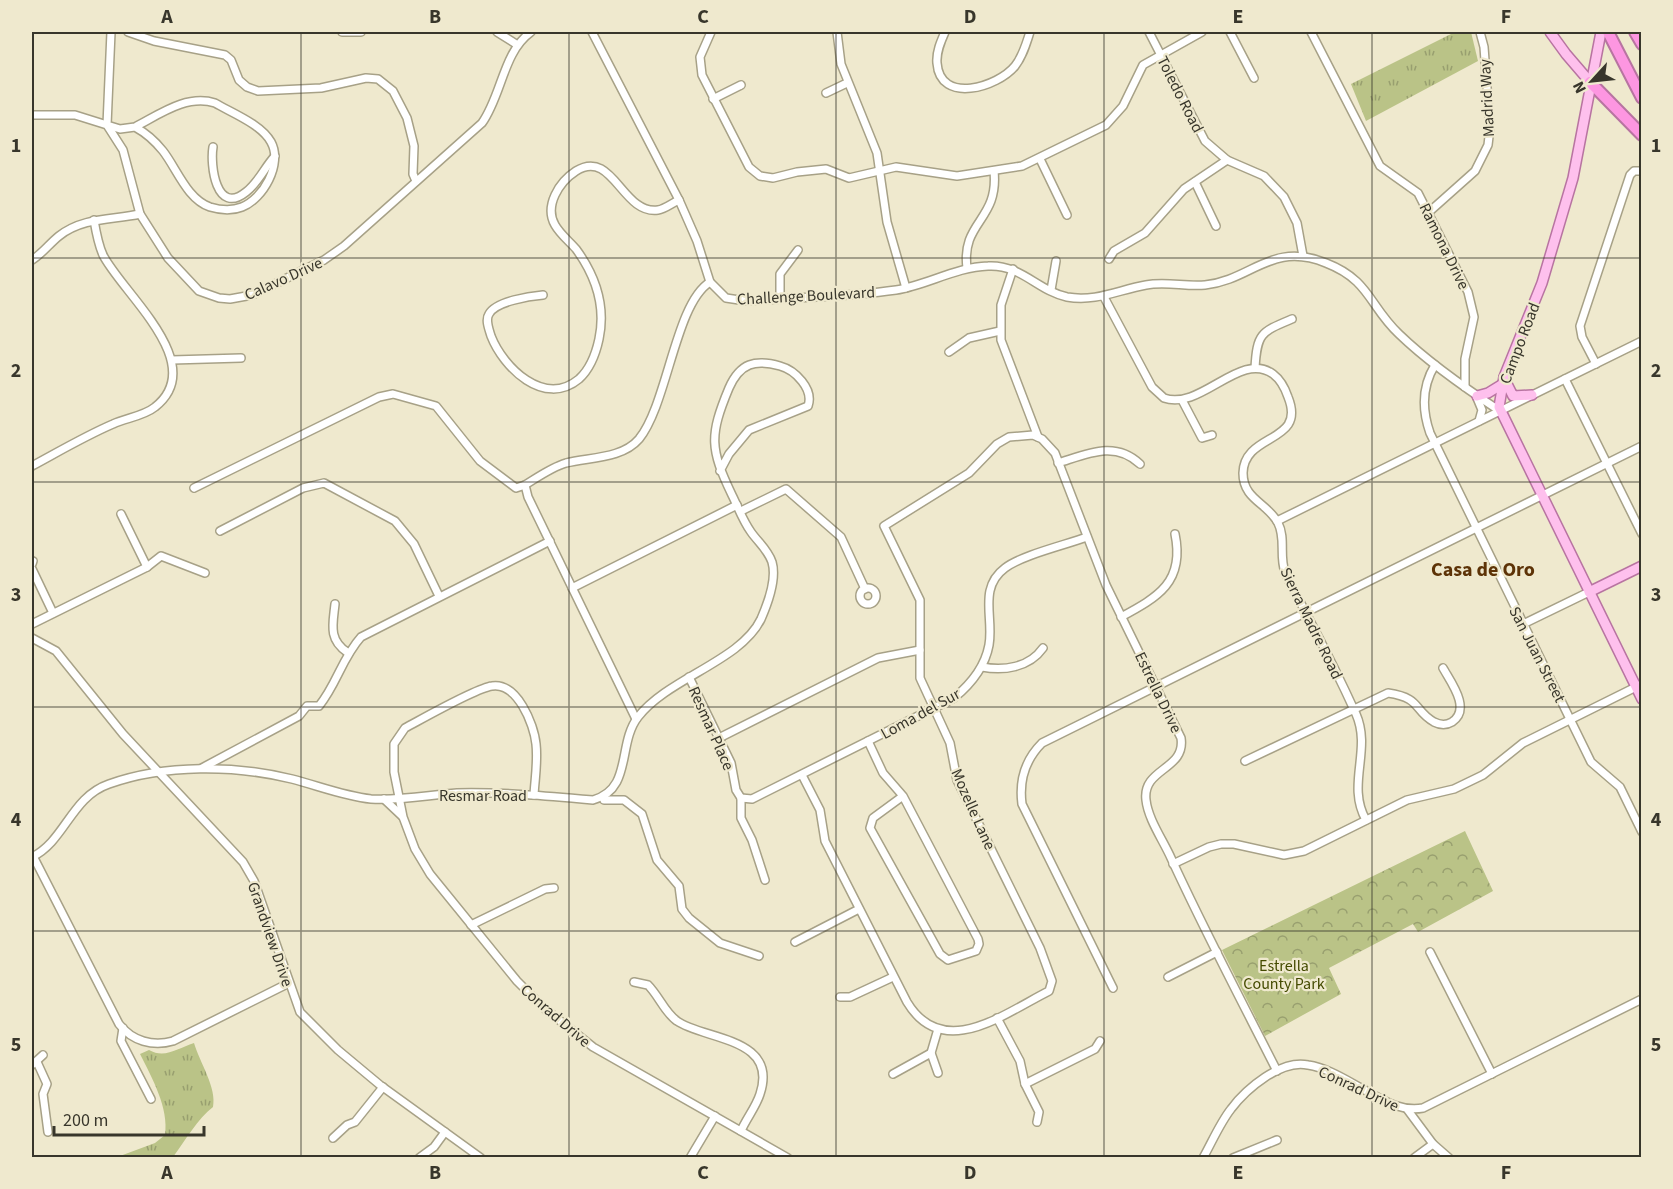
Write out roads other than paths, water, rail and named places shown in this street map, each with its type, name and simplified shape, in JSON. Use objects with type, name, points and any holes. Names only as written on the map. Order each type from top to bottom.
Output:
[{"type":"highway","points":[[1603,32],[1641,98]]},
{"type":"highway","points":[[1635,32],[1641,44]]},
{"type":"highway","points":[[1590,82],[1641,135]]},
{"type":"main road","points":[[1551,32],[1590,82]]},
{"type":"main road","name":"Campo Road","points":[[1603,32],[1590,82],[1573,178],[1539,292],[1502,381],[1500,411],[1589,592],[1638,685],[1641,699]]},
{"type":"main road","points":[[1475,395],[1502,381],[1513,396],[1532,395]]},
{"type":"main road","points":[[1589,592],[1641,566]]},
{"type":"street","points":[[107,125],[111,32]]},
{"type":"street","points":[[128,32],[154,41],[225,55],[231,60],[239,80],[258,91],[321,88],[366,78],[378,79],[393,91],[407,118],[414,146],[413,174],[416,182]]},
{"type":"street","points":[[342,32],[361,32]]},
{"type":"street","points":[[497,32],[516,44],[531,32]]},
{"type":"street","points":[[194,488],[379,397],[393,394],[436,406],[480,461],[507,484],[516,488],[559,466],[614,454],[639,439],[661,395],[690,308],[710,282],[697,241],[679,200],[591,32]]},
{"type":"street","points":[[711,32],[703,47],[700,61],[702,75],[713,99],[749,167],[760,176],[778,178],[797,172],[826,169],[849,178],[905,167],[957,176],[994,171],[1040,159],[1111,121],[1123,106],[1137,71],[1147,60],[1202,32]]},
{"type":"street","points":[[837,32],[839,56],[847,83],[874,144],[881,170],[887,222],[906,288]]},
{"type":"street","points":[[945,32],[937,55],[939,72],[952,86],[970,88],[992,83],[1009,73],[1023,53],[1030,32]]},
{"type":"street","name":"Toledo Road","points":[[1149,32],[1205,141],[1227,160],[1259,172],[1281,192],[1297,223],[1303,256]]},
{"type":"street","points":[[1230,32],[1254,78]]},
{"type":"street","name":"Ramona Drive","points":[[1311,32],[1380,166],[1414,189],[1429,212],[1473,306],[1474,325],[1465,359],[1465,387]]},
{"type":"street","name":"Madrid Way","points":[[1429,212],[1475,171],[1488,145],[1484,47],[1480,32]]},
{"type":"street","name":"Calavo Drive","points":[[107,125],[123,150],[140,214],[168,258],[191,285],[219,298],[242,297],[325,260],[482,123],[493,108],[516,44]]},
{"type":"street","points":[[826,93],[847,83]]},
{"type":"street","points":[[713,99],[741,85]]},
{"type":"street","points":[[32,115],[86,116],[120,129],[135,127],[190,100],[206,100],[261,131],[271,142],[275,156],[271,177],[252,201],[243,207],[226,210],[208,206],[196,198],[158,145],[135,127]]},
{"type":"street","points":[[213,147],[211,162],[216,186],[222,193],[231,197],[244,194],[255,185],[275,156]]},
{"type":"street","points":[[1040,159],[1067,215]]},
{"type":"street","points":[[1108,259],[1114,251],[1145,233],[1184,189],[1227,160]]},
{"type":"street","points":[[543,295],[524,297],[492,309],[488,314],[488,328],[500,355],[516,373],[538,385],[564,387],[576,381],[588,367],[598,342],[601,316],[597,290],[591,273],[577,251],[553,223],[551,208],[556,192],[574,172],[594,167],[604,170],[637,206],[661,209],[679,200]]},
{"type":"street","points":[[1596,364],[1582,337],[1580,326],[1630,175],[1636,170],[1641,171]]},
{"type":"street","points":[[968,268],[968,240],[987,213],[994,196],[994,171]]},
{"type":"street","points":[[1195,183],[1216,226]]},
{"type":"street","points":[[32,260],[45,252],[61,234],[94,220],[140,214]]},
{"type":"street","points":[[32,466],[111,425],[155,407],[169,385],[173,373],[172,360],[148,314],[104,257],[94,220]]},
{"type":"street","points":[[780,298],[780,274],[798,250]]},
{"type":"street","name":"Challenge Boulevard","points":[[710,282],[722,295],[736,301],[906,288],[968,268],[989,265],[1013,269],[1051,290],[1075,298],[1104,297],[1147,285],[1209,285],[1266,261],[1288,256],[1303,256]]},
{"type":"street","points":[[1303,256],[1325,262],[1357,279],[1391,327],[1436,365],[1500,411]]},
{"type":"street","points":[[1051,290],[1056,261]]},
{"type":"street","name":"Estrella Drive","points":[[1013,269],[1001,305],[1000,331],[1006,356],[1038,437],[1049,445],[1059,463],[1121,617],[1180,734],[1182,745],[1177,759],[1149,781],[1146,799],[1173,864],[1276,1071]]},
{"type":"street","points":[[1104,297],[1154,390],[1168,400],[1182,400],[1244,370],[1255,368],[1269,372],[1279,379],[1292,410],[1286,428],[1254,448],[1244,468],[1248,492],[1277,521],[1641,341]]},
{"type":"street","points":[[1255,368],[1256,344],[1261,335],[1292,319]]},
{"type":"street","points":[[949,352],[969,338],[1000,331]]},
{"type":"street","points":[[172,360],[241,358]]},
{"type":"street","points":[[720,471],[729,454],[749,430],[808,406],[806,390],[797,374],[788,368],[752,362],[734,377],[723,404],[713,442],[720,471],[750,530],[772,562],[772,583],[762,618],[740,645],[651,703],[636,719],[629,729],[618,781],[604,796],[604,800],[624,800],[642,814],[657,861],[679,886],[682,909],[689,918],[720,943],[759,956]]},
{"type":"street","name":"San Juan Street","points":[[1436,365],[1426,384],[1424,406],[1428,426],[1435,443],[1591,762],[1620,787],[1641,831]]},
{"type":"street","points":[[1565,379],[1641,534]]},
{"type":"street","points":[[1475,395],[1482,410],[1479,422]]},
{"type":"street","points":[[1182,400],[1202,438],[1212,435]]},
{"type":"street","name":"Mozelle Lane","points":[[997,1018],[1052,987],[1033,933],[957,780],[950,743],[920,678],[920,600],[884,526],[969,473],[1004,439],[1023,434],[1038,437]]},
{"type":"street","points":[[1113,988],[1022,804],[1023,774],[1032,754],[1042,743],[1156,684],[1641,446]]},
{"type":"street","points":[[1059,463],[1098,450],[1112,450],[1130,454],[1140,464]]},
{"type":"street","points":[[220,531],[296,491],[324,483],[395,521],[414,544],[439,596]]},
{"type":"street","points":[[525,485],[528,497],[636,719]]},
{"type":"street","points":[[572,588],[739,508],[786,489],[841,537],[865,588]]},
{"type":"street","points":[[121,514],[147,567]]},
{"type":"street","name":"Sierra Madre Road","points":[[1277,521],[1281,533],[1283,567],[1360,726],[1363,743],[1356,790],[1366,820]]},
{"type":"street","points":[[1121,617],[1153,599],[1168,584],[1178,564],[1175,534]]},
{"type":"street","name":"Loma del Sur","points":[[741,798],[752,799],[802,775],[964,689],[982,667],[990,636],[988,597],[998,575],[1010,565],[1087,537]]},
{"type":"street","points":[[198,770],[299,716],[307,706],[319,706],[333,689],[347,652],[361,637],[550,541]]},
{"type":"street","points":[[32,624],[147,567],[161,556],[204,573]]},
{"type":"street","points":[[32,569],[53,613]]},
{"type":"street","points":[[1523,624],[1589,592]]},
{"type":"street","points":[[335,603],[334,637],[339,647],[347,652]]},
{"type":"street","name":"Grandview Drive","points":[[32,638],[56,651],[123,734],[230,846],[250,873],[287,984],[300,1012],[307,1021],[383,1087],[481,1158]]},
{"type":"street","points":[[982,667],[997,670],[1008,669],[1039,655],[1043,648]]},
{"type":"street","points":[[720,738],[878,658],[920,650]]},
{"type":"street","points":[[1245,761],[1388,693],[1406,696],[1434,722],[1442,724],[1452,722],[1459,714],[1461,704],[1443,668]]},
{"type":"street","name":"Resmar Place","points":[[689,677],[720,738],[741,798],[741,818],[752,840],[765,880]]},
{"type":"street","name":"Conrad Drive","points":[[534,795],[536,749],[533,729],[512,692],[503,687],[494,685],[400,732],[393,748],[399,798],[415,849],[430,874],[520,984],[564,1025],[609,1057],[788,1158]]},
{"type":"street","points":[[1173,864],[1209,847],[1221,844],[1295,854],[1407,800],[1448,791],[1481,776],[1516,747],[1638,685]]},
{"type":"street","points":[[868,741],[884,774],[903,796],[979,944],[976,951],[948,960],[940,954],[870,828],[873,818],[903,796]]},
{"type":"street","name":"Resmar Road","points":[[32,857],[50,845],[74,809],[92,793],[106,785],[131,777],[159,773],[198,770],[260,772],[338,793],[384,800],[457,794],[534,795],[593,800],[604,796]]},
{"type":"street","points":[[802,775],[819,810],[825,841],[893,976],[914,1012],[938,1029],[967,1031],[997,1018],[1020,1061],[1025,1084],[1039,1112],[1037,1122]]},
{"type":"street","points":[[384,800],[403,816]]},
{"type":"street","points":[[32,857],[123,1028],[137,1039],[147,1042],[173,1041],[287,984]]},
{"type":"street","points":[[471,925],[545,889],[554,888]]},
{"type":"street","points":[[795,942],[860,909]]},
{"type":"street","points":[[1168,977],[1217,952]]},
{"type":"street","points":[[1430,952],[1492,1074]]},
{"type":"street","points":[[840,997],[850,997],[893,976]]},
{"type":"street","points":[[634,982],[648,985],[674,1020],[694,1031],[729,1039],[755,1056],[762,1077],[761,1090],[741,1131]]},
{"type":"street","name":"Conrad Drive","points":[[1203,1158],[1231,1108],[1249,1091],[1276,1071],[1289,1065],[1309,1065],[1349,1082],[1392,1106],[1407,1109],[1428,1107],[1641,999]]},
{"type":"street","points":[[123,1028],[121,1041],[151,1099]]},
{"type":"street","points":[[938,1029],[931,1053],[938,1073]]},
{"type":"street","points":[[1025,1084],[1095,1049],[1100,1041]]},
{"type":"street","points":[[892,1074],[931,1053]]},
{"type":"street","points":[[43,1055],[34,1064],[46,1084],[43,1094],[48,1131]]},
{"type":"street","points":[[333,1138],[347,1125],[355,1122],[383,1087]]},
{"type":"street","points":[[1407,1109],[1433,1144],[1449,1158]]},
{"type":"street","points":[[690,1158],[715,1116]]},
{"type":"street","points":[[419,1158],[434,1147],[446,1132]]},
{"type":"street","points":[[1233,1158],[1277,1140]]},
{"type":"street","points":[[1414,1158],[1433,1144]]},
{"type":"district","name":"Casa de Oro","points":[[1483,569]]},
{"type":"park label","name":"Estrella County Park","points":[[1284,974]]}]
